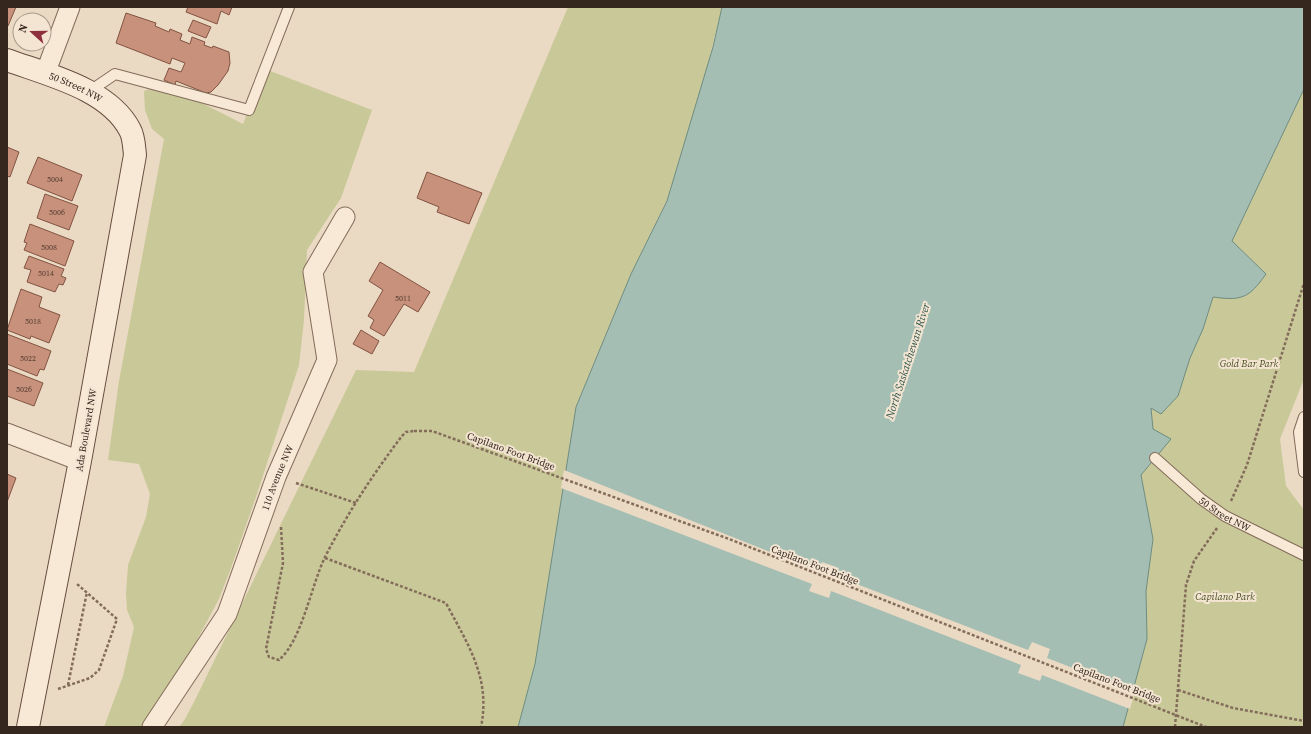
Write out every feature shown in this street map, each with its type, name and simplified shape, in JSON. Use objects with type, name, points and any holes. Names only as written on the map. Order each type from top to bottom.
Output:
[{"type":"street","points":[[45,74],[70,7]]},
{"type":"street","name":"50 Street NW","points":[[7,60],[90,91],[116,110],[131,131]]},
{"type":"street","name":"Ada Boulevard NW","points":[[28,727],[80,461],[135,155],[131,131]]},
{"type":"street","name":"110 Avenue NW","points":[[152,727],[227,614],[276,477],[327,360],[313,272],[345,217]]},
{"type":"street","points":[[7,433],[80,461]]},
{"type":"lane","points":[[90,91],[115,74],[249,110],[289,7]]},
{"type":"lane","points":[[1304,417],[1299,432],[1304,472]]},
{"type":"lane","name":"50 Street NW","points":[[1155,458],[1201,500],[1225,516],[1304,555]]},
{"type":"path","name":"Capilano Foot Bridge","points":[[356,503],[366,485],[406,432],[432,431],[729,539],[1206,727]]},
{"type":"path","points":[[276,477],[356,503],[325,558],[286,653],[279,660],[269,657],[266,649],[283,563],[280,524]]},
{"type":"path","points":[[325,558],[446,604],[475,658],[481,674],[485,710],[482,727]]},
{"type":"path","points":[[34,695],[68,686],[90,678],[98,670],[117,620],[59,568]]},
{"type":"path","points":[[68,686],[87,592]]},
{"type":"path","points":[[1178,690],[1233,708],[1304,722]]},
{"type":"green space","points":[[568,7],[722,7],[706,72],[667,200],[631,274],[576,406],[535,665],[518,727],[179,727],[194,702],[356,370],[414,372]]},
{"type":"green space","points":[[265,69],[372,110],[341,198],[307,250],[304,320],[299,365],[256,497],[219,599],[183,666],[141,727],[104,727],[123,676],[134,627],[127,610],[126,593],[128,565],[146,517],[150,494],[139,464],[108,460],[119,381],[164,139],[152,129],[145,110],[144,91],[156,87],[202,103],[243,124]]},
{"type":"green space","name":"Capilano Park","points":[[1304,89],[1304,379],[1280,439],[1286,486],[1304,510],[1304,727],[1123,727],[1147,639],[1146,591],[1153,539],[1141,475],[1155,458],[1151,408],[1190,358],[1203,329],[1213,297],[1266,274],[1232,241]]},
{"type":"water","name":"North Saskatchewan River","points":[[722,7],[1304,7],[1304,89],[1232,241],[1266,274],[1255,288],[1244,296],[1238,298],[1213,297],[1203,329],[1190,358],[1178,396],[1161,414],[1151,408],[1153,429],[1171,439],[1141,475],[1153,539],[1146,591],[1147,639],[1123,727],[518,727],[535,664],[576,407],[631,274],[667,201],[713,47]]},
{"type":"pier","points":[[564,470],[818,571],[822,562],[839,568],[836,576],[1028,650],[1032,642],[1050,649],[1047,658],[1135,692],[1130,709],[1042,675],[1040,681],[1018,673],[1021,665],[831,591],[829,598],[809,591],[812,584],[561,488]]},
{"type":"building","points":[[7,7],[16,7],[14,12],[12,12],[12,16],[8,26]]},
{"type":"building","points":[[188,7],[232,7],[229,15],[221,11],[217,24],[186,12]]},
{"type":"building","points":[[126,13],[156,23],[155,26],[169,32],[170,29],[182,34],[180,40],[190,44],[192,37],[205,42],[204,45],[212,48],[213,46],[229,52],[230,63],[228,71],[211,92],[206,93],[176,81],[175,85],[164,80],[169,68],[181,72],[185,63],[172,58],[170,64],[116,43]]},
{"type":"building","points":[[193,20],[211,27],[206,38],[188,31]]},
{"type":"building","points":[[7,147],[19,152],[10,177],[7,176]]},
{"type":"building","points":[[38,157],[82,175],[72,201],[27,183]]},
{"type":"building","points":[[427,172],[482,193],[469,224],[437,212],[439,207],[417,198]]},
{"type":"building","points":[[45,194],[78,206],[69,230],[37,218]]},
{"type":"building","points":[[30,224],[74,241],[65,266],[24,250],[27,243],[24,242]]},
{"type":"building","points":[[29,256],[64,269],[61,276],[66,278],[63,285],[59,284],[55,292],[27,282],[31,270],[24,268]]},
{"type":"building","points":[[380,262],[430,292],[418,312],[404,304],[384,336],[370,328],[374,320],[368,316],[383,290],[369,281]]},
{"type":"building","points":[[21,289],[42,297],[39,307],[60,315],[49,343],[31,336],[30,339],[7,330]]},
{"type":"building","points":[[361,330],[379,341],[372,354],[353,344]]},
{"type":"building","points":[[7,334],[51,351],[44,370],[40,369],[37,376],[7,364]]},
{"type":"building","points":[[7,369],[43,383],[34,406],[7,396]]},
{"type":"building","points":[[7,474],[16,478],[7,502]]},
{"type":"park label","name":"Gold Bar Park","points":[[1249,363]]}]
